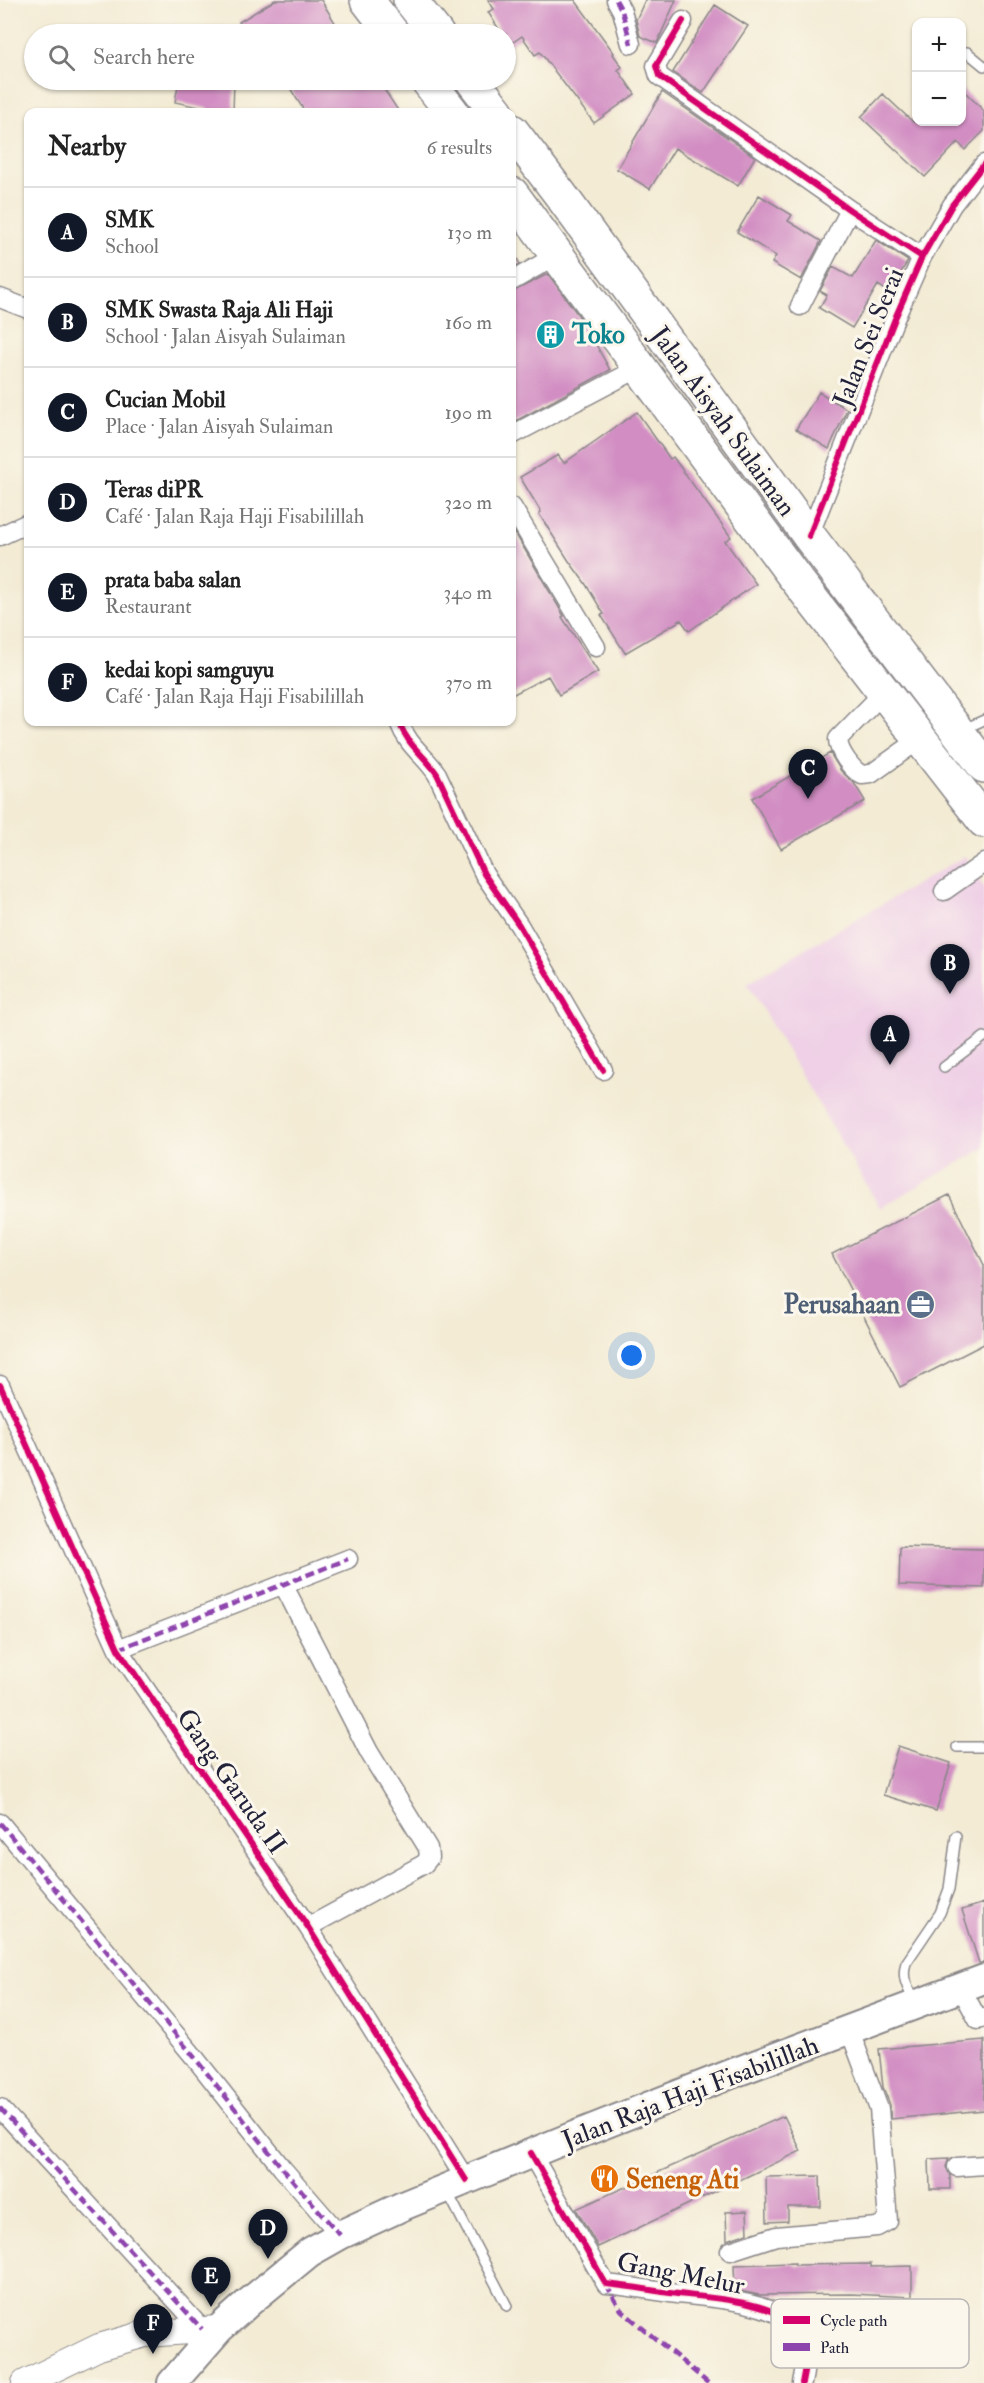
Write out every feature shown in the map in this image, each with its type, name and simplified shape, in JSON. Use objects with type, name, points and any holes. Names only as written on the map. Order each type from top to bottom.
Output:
[{"type":"highway","points":[[368,0],[386,24]]},
{"type":"highway","points":[[411,0],[429,24]]},
{"type":"highway","points":[[435,90],[449,108]]},
{"type":"highway","points":[[480,90],[494,108]]},
{"type":"highway","name":"Jalan Aisyah Sulaiman","points":[[516,136],[808,536],[970,726],[984,766]]},
{"type":"highway","name":"Jalan Aisyah Sulaiman","points":[[516,199],[793,575],[984,821]]},
{"type":"main road","name":"Jalan Raja Haji Fisabilillah","points":[[172,2383],[210,2329],[310,2252],[340,2235],[531,2153],[736,2072],[972,1984]]},
{"type":"street","points":[[616,0],[622,11],[632,44]]},
{"type":"street","points":[[683,21],[656,66],[659,76],[850,210],[922,257]]},
{"type":"street","name":"Jalan Sei Serai","points":[[808,536],[922,257],[952,206],[984,164]]},
{"type":"street","points":[[800,306],[850,210]]},
{"type":"street","points":[[516,279],[557,255]]},
{"type":"street","points":[[0,298],[24,307]]},
{"type":"street","points":[[516,433],[639,368]]},
{"type":"street","points":[[516,514],[596,647]]},
{"type":"street","points":[[0,536],[24,525]]},
{"type":"street","points":[[884,692],[838,738],[840,749],[857,772],[862,775],[871,774],[920,739]]},
{"type":"street","points":[[401,726],[412,748],[437,774],[484,874],[519,925],[603,1070]]},
{"type":"street","points":[[944,891],[984,863]]},
{"type":"street","name":"Gang Garuda II","points":[[0,1385],[118,1649],[308,1927],[456,2184]]},
{"type":"street","points":[[118,1649],[348,1559]]},
{"type":"street","points":[[283,1584],[369,1752],[429,1853],[424,1864],[308,1927]]},
{"type":"street","points":[[0,1823],[191,2053],[282,2168],[340,2235]]},
{"type":"street","points":[[972,1984],[978,2019],[984,2018]]},
{"type":"street","name":"Gang Melur","points":[[730,2251],[776,2236],[877,2227],[888,2221],[879,2109],[850,2031]]},
{"type":"street","points":[[0,2108],[210,2329]]},
{"type":"street","name":"Gang Melur","points":[[531,2153],[606,2284],[736,2302],[771,2312]]},
{"type":"street","points":[[957,2167],[984,2165]]},
{"type":"street","points":[[25,2383],[99,2347],[145,2334],[210,2329]]},
{"type":"street","name":"Gang Melur","points":[[802,2383],[805,2368]]},
{"type":"lane","points":[[967,52],[984,66]]},
{"type":"lane","points":[[944,1067],[984,1037]]},
{"type":"lane","points":[[957,1747],[984,1747]]},
{"type":"lane","points":[[917,2006],[904,1980],[904,1969],[940,1913],[952,1873],[956,1836]]},
{"type":"lane","points":[[456,2184],[507,2306]]},
{"type":"shaded area","points":[[965,856],[984,888],[984,1148],[880,1208],[747,983]]},
{"type":"building","points":[[275,0],[321,0],[336,24],[240,24],[239,22]]},
{"type":"building","points":[[488,0],[575,0],[614,53],[622,67],[618,70],[635,94],[594,123],[540,52],[535,55],[522,36],[516,40],[516,24],[496,24],[488,12],[494,9]]},
{"type":"building","points":[[645,0],[676,0],[657,43],[640,36],[636,20]]},
{"type":"building","points":[[715,5],[748,26],[703,93],[673,72]]},
{"type":"building","points":[[177,90],[234,90],[233,108],[204,108],[175,102]]},
{"type":"building","points":[[291,90],[385,90],[396,108],[302,108]]},
{"type":"building","points":[[662,92],[755,157],[738,186],[675,148],[650,189],[617,169]]},
{"type":"building","points":[[966,93],[984,111],[984,131],[965,150],[958,142],[925,177],[861,117],[883,94],[912,121],[912,126],[966,126]]},
{"type":"building","points":[[759,195],[792,215],[788,221],[821,241],[801,280],[772,263],[776,256],[737,232]]},
{"type":"building","points":[[876,240],[908,261],[889,292],[878,285],[852,328],[819,308],[827,295],[820,291],[833,267],[853,278]]},
{"type":"building","name":"Toko","points":[[548,274],[584,323],[610,370],[516,421],[516,290]]},
{"type":"building","points":[[819,392],[847,409],[829,449],[796,429]]},
{"type":"building","points":[[637,412],[670,459],[673,457],[731,537],[725,541],[756,584],[689,631],[681,620],[625,653],[601,615],[604,614],[585,583],[539,514],[541,512],[520,477],[558,455],[564,463]]},
{"type":"building","points":[[516,535],[564,616],[562,617],[598,672],[559,695],[548,676],[516,693]]},
{"type":"building","points":[[830,753],[865,801],[781,849],[752,798]]},
{"type":"building","name":"Perusahaan","points":[[949,1195],[984,1265],[984,1344],[900,1387],[832,1254]]},
{"type":"building","points":[[900,1547],[984,1549],[984,1588],[899,1585]]},
{"type":"building","points":[[898,1746],[951,1763],[936,1811],[883,1795]]},
{"type":"building","points":[[984,1903],[984,1963],[979,1963],[962,1910]]},
{"type":"building","points":[[984,2040],[984,2110],[891,2119],[890,2105],[883,2087],[879,2049]]},
{"type":"building","points":[[784,2116],[801,2151],[598,2247],[576,2209]]},
{"type":"building","points":[[949,2158],[946,2167],[950,2175],[950,2189],[930,2189],[929,2159]]},
{"type":"building","points":[[820,2176],[821,2207],[788,2207],[788,2221],[767,2222],[766,2177]]},
{"type":"building","points":[[747,2211],[748,2233],[727,2240],[726,2212]]},
{"type":"building","points":[[795,2263],[795,2265],[871,2264],[871,2267],[912,2266],[912,2297],[851,2294],[759,2295],[735,2290],[734,2265]]},
{"type":"marked path","points":[[616,0],[622,11],[631,44]]},
{"type":"marked path","points":[[118,1649],[348,1559]]},
{"type":"marked path","points":[[0,1823],[191,2053],[282,2168],[340,2235]]},
{"type":"marked path","points":[[0,2108],[202,2329]]},
{"type":"marked path","points":[[606,2284],[621,2310],[708,2383]]},
{"type":"cycle path","points":[[683,21],[656,66],[659,76],[850,210],[922,257]]},
{"type":"cycle path","points":[[809,536],[896,316],[922,257],[952,205],[984,164]]},
{"type":"cycle path","points":[[401,726],[407,738],[437,774],[484,874],[519,925],[603,1070]]},
{"type":"cycle path","points":[[0,1385],[118,1649],[308,1927],[466,2180]]},
{"type":"cycle path","points":[[531,2153],[606,2284],[736,2301],[771,2311]]},
{"type":"cycle path","points":[[802,2383],[804,2368]]},
{"type":"place","name":"Toko","points":[[551,334]]},
{"type":"place","name":"Cucian Mobil","points":[[808,799]]},
{"type":"place","name":"SMK Swasta Raja Ali Haji","points":[[950,994]]},
{"type":"place","name":"SMK","points":[[890,1065]]},
{"type":"place","name":"Perusahaan","points":[[921,1304]]},
{"type":"place","name":"Seneng Ati","points":[[605,2179]]},
{"type":"place","name":"Teras diPR","points":[[268,2259]]},
{"type":"place","name":"prata baba salan","points":[[211,2307]]},
{"type":"place","name":"kedai kopi samguyu","points":[[153,2354]]}]
